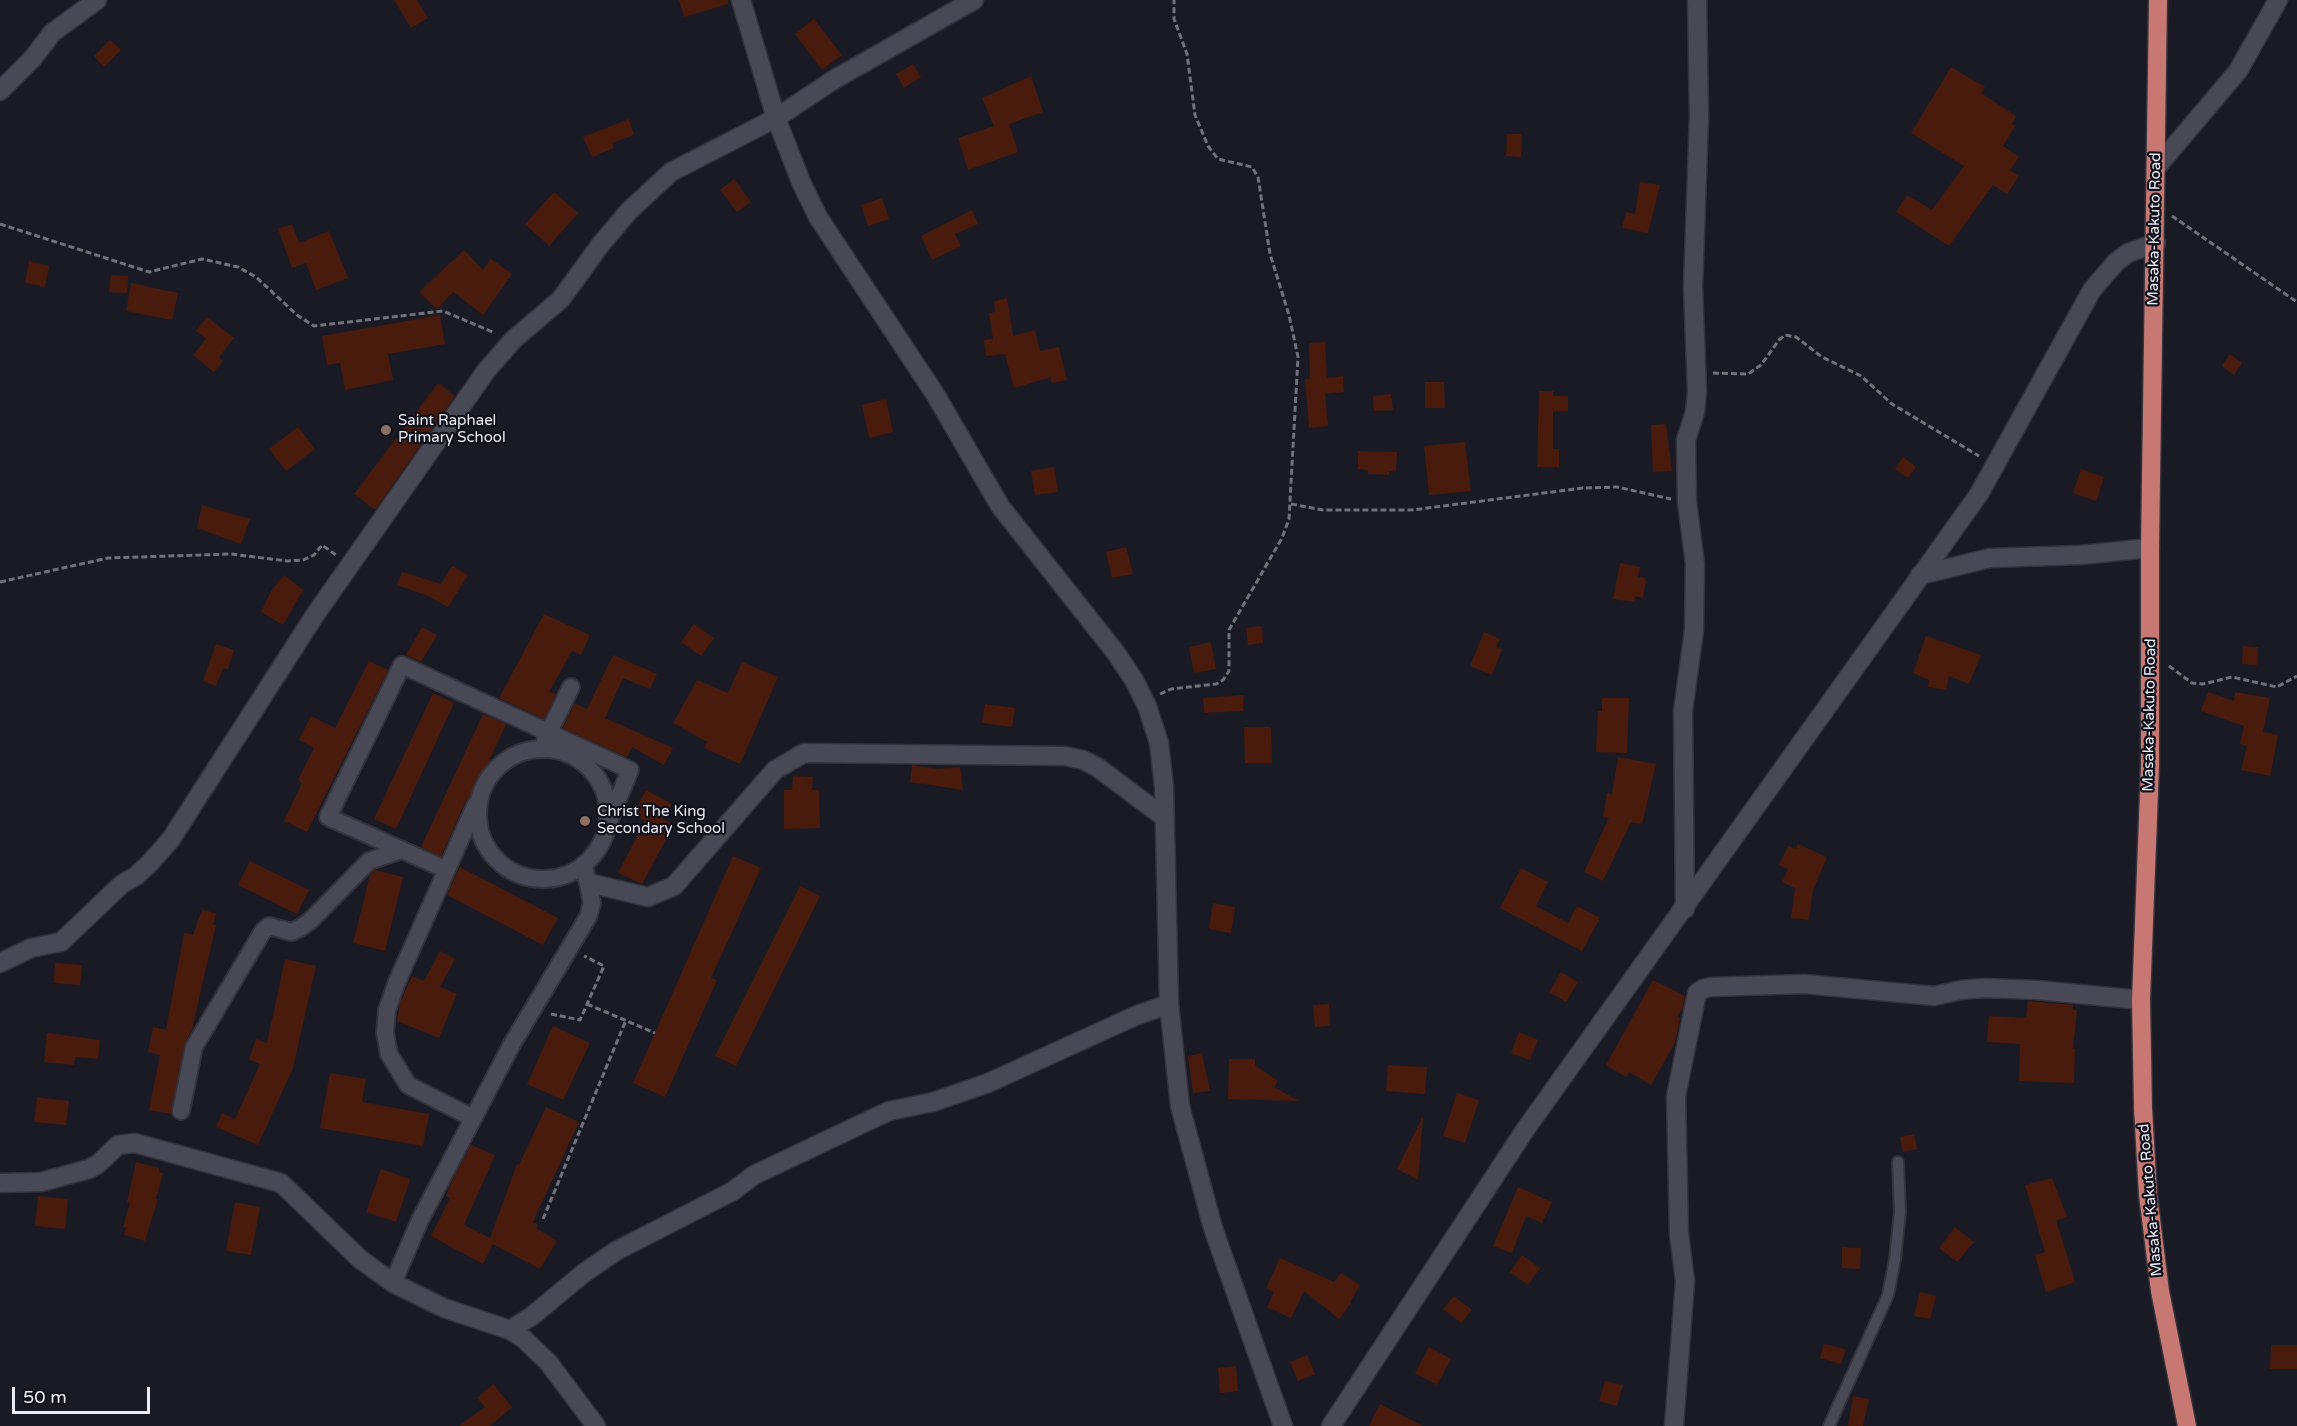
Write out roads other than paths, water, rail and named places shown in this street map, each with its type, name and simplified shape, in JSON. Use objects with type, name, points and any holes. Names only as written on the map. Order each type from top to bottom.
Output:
[{"type":"highway","name":"Masaka-Kakuto Road","points":[[2158,0],[2150,548],[2150,766],[2141,1000],[2148,1194],[2160,1291],[2187,1426]]},
{"type":"street","points":[[0,91],[33,58],[52,33],[97,0]]},
{"type":"street","points":[[741,0],[776,118],[801,182],[818,217],[935,394],[972,462],[1000,506],[1116,653],[1147,706],[1159,743],[1164,817],[1169,1004],[1180,1106],[1210,1217],[1283,1426]]},
{"type":"street","points":[[0,963],[31,948],[61,942],[122,884],[150,863],[171,840],[349,565],[492,363],[513,340],[556,305],[612,230],[671,172],[776,118],[845,73],[974,0]]},
{"type":"street","points":[[1685,909],[1683,711],[1694,630],[1695,564],[1687,502],[1686,440],[1695,412],[1696,372],[1693,287],[1699,116],[1697,0]]},
{"type":"street","points":[[2156,169],[2238,71],[2278,0]]},
{"type":"street","points":[[1331,1426],[1525,1131],[1979,494],[2092,290],[2116,262],[2128,253],[2156,243]]},
{"type":"street","points":[[1920,575],[1990,558],[2079,555],[2150,548]]},
{"type":"street","points":[[447,870],[328,817],[402,665],[630,770],[603,841],[584,865],[563,876],[546,880],[528,878],[511,872],[497,861],[486,847],[479,831],[477,813],[480,795]]},
{"type":"street","points":[[541,749],[571,687]]},
{"type":"street","points":[[473,1118],[408,1085],[389,1054],[385,1033],[387,1010],[396,984],[480,795],[488,779],[499,765],[514,755],[541,749],[567,752],[582,761],[595,773],[606,797],[608,824]]},
{"type":"street","points":[[589,883],[648,897],[674,886],[775,770],[804,753],[1065,756],[1083,760],[1097,767],[1164,817]]},
{"type":"street","points":[[181,1111],[194,1047],[263,931],[269,926],[291,932],[300,928],[369,861],[402,850]]},
{"type":"street","points":[[393,1283],[420,1220],[473,1118],[532,1010],[588,917],[592,903],[584,865]]},
{"type":"street","points":[[1674,1426],[1684,1281],[1679,1234],[1676,1096],[1697,993],[1703,988],[1711,987],[1804,984],[1845,986],[1890,994],[1934,996],[1984,988],[2037,990],[2141,1000]]},
{"type":"street","points":[[510,1330],[532,1316],[584,1273],[616,1251],[733,1191],[754,1175],[806,1149],[889,1111],[923,1105],[988,1083],[1134,1016],[1169,1004]]},
{"type":"street","points":[[0,1183],[41,1182],[88,1169],[98,1164],[118,1145],[135,1143],[281,1183],[360,1259],[393,1283],[444,1308],[510,1330],[538,1350],[597,1426]]},
{"type":"lane","points":[[1829,1426],[1888,1295],[1900,1212],[1898,1162]]},
{"type":"place","name":"Saint Raphael Primary School","points":[[386,430]]},
{"type":"place","name":"Christ The King Secondary School","points":[[585,821]]}]
